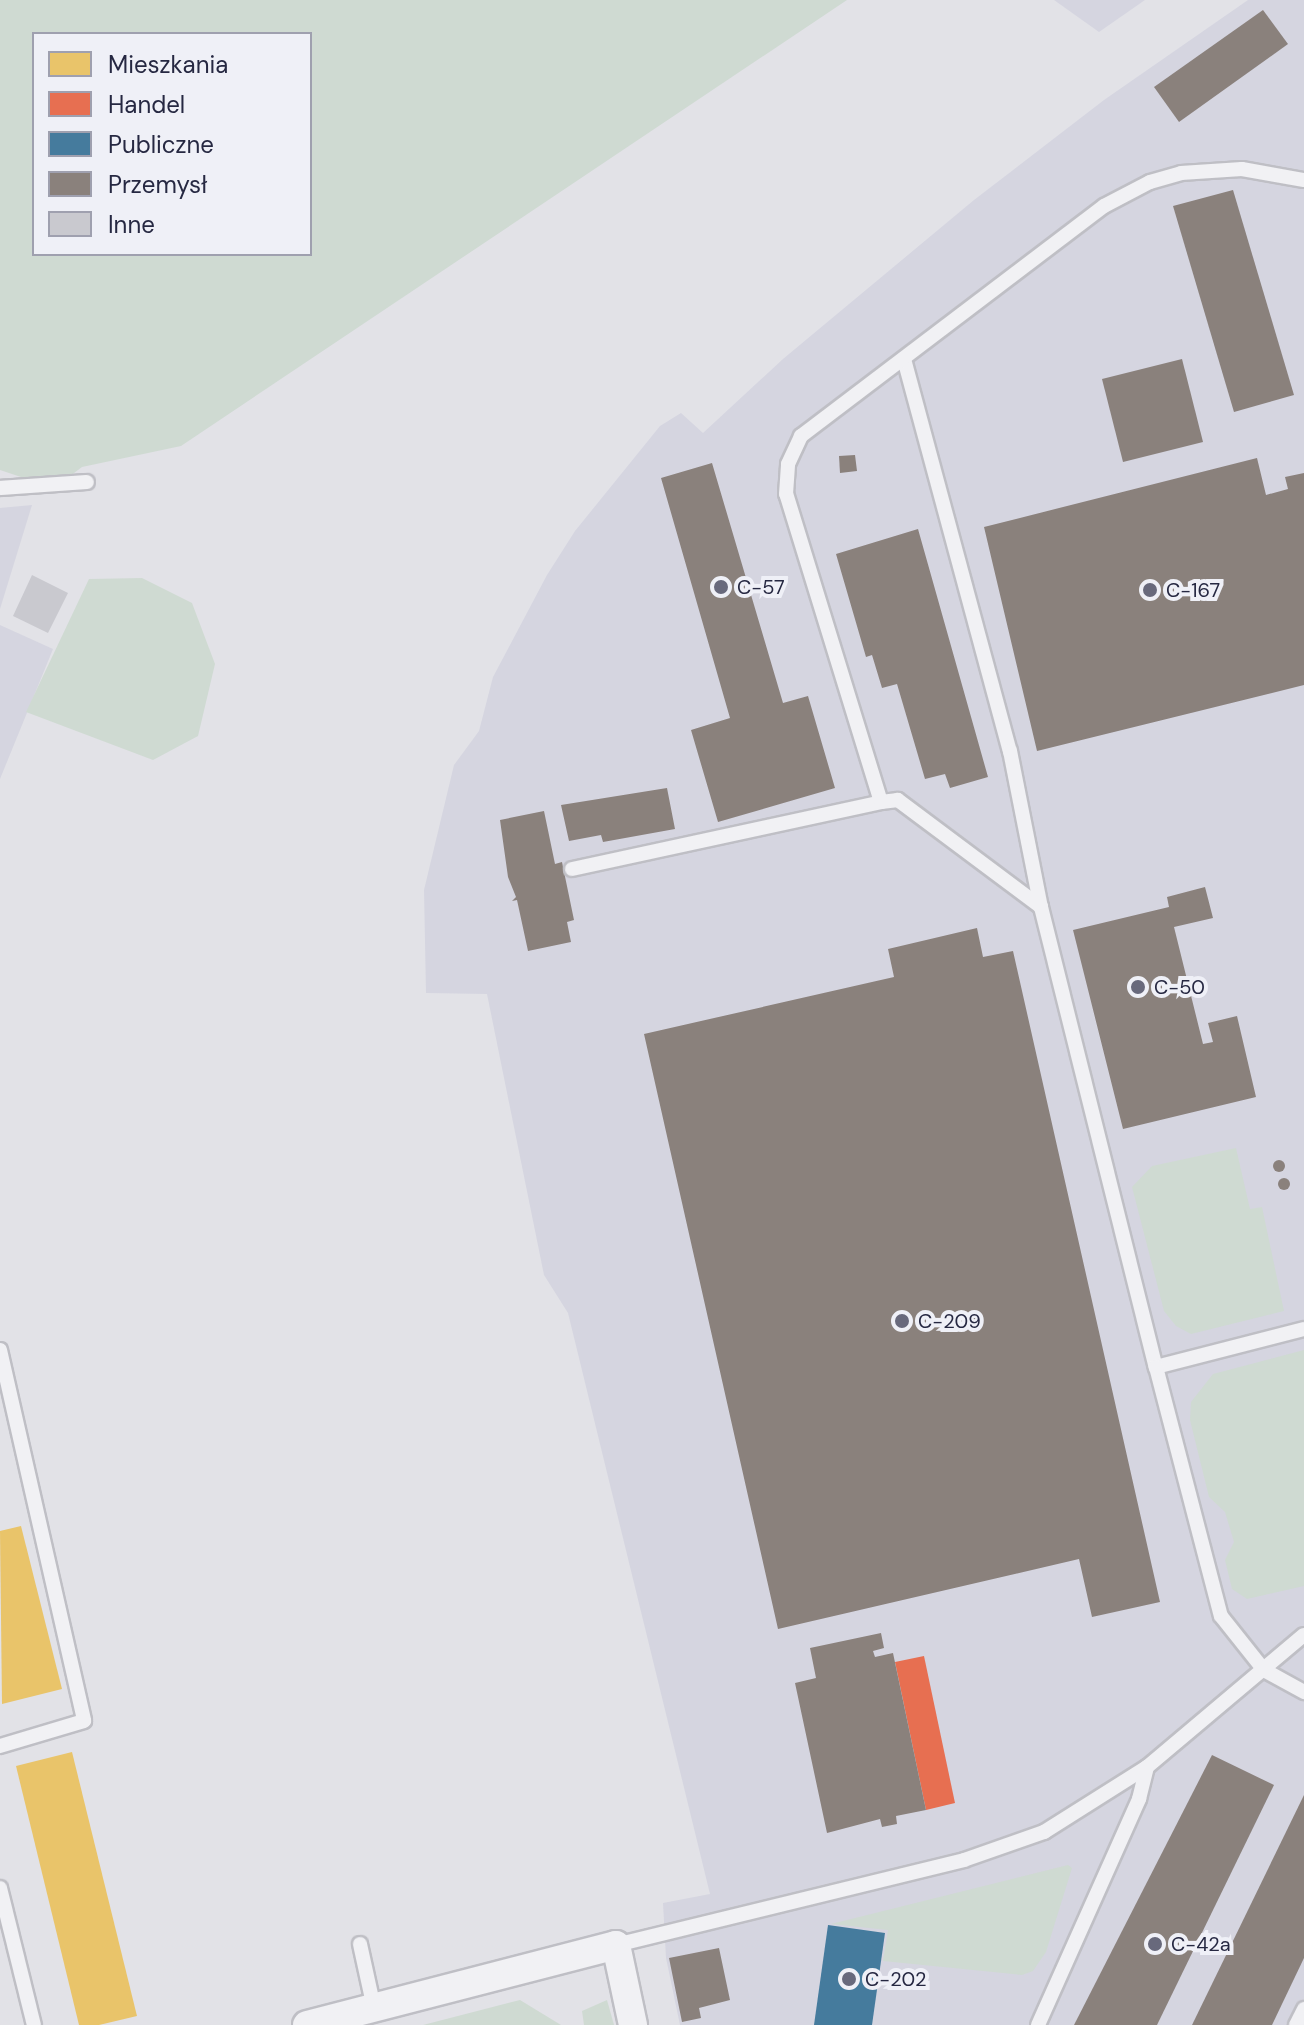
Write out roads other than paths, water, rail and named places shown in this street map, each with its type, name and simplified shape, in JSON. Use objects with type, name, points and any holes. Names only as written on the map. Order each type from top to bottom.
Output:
[{"type":"street","points":[[307,2025],[616,1945],[633,2025]]},
{"type":"lane","points":[[881,802],[786,494],[787,479],[801,436],[1104,206],[1150,182],[1215,169],[1304,180]]},
{"type":"lane","points":[[904,359],[1010,751],[1041,907],[1221,1616],[1264,1670],[1304,1692]]},
{"type":"lane","points":[[0,488],[87,482]]},
{"type":"lane","points":[[572,869],[898,800],[1041,907]]},
{"type":"lane","points":[[1156,1367],[1304,1329]]},
{"type":"lane","points":[[0,1350],[84,1721],[0,1746]]},
{"type":"lane","points":[[616,1945],[991,1851],[1044,1832],[1147,1767],[1304,1635]]},
{"type":"lane","points":[[1038,2025],[1139,1799],[1147,1767]]},
{"type":"lane","points":[[0,1888],[34,2025]]},
{"type":"lane","points":[[360,1944],[374,2008]]},
{"type":"lane","points":[[1296,2025],[1304,2009]]},
{"type":"place","name":"C-57","points":[[721,587]]},
{"type":"place","name":"C-167","points":[[1150,590]]},
{"type":"place","name":"C-50","points":[[1138,987]]},
{"type":"place","name":"C-209","points":[[902,1321]]},
{"type":"place","name":"C-42a","points":[[1155,1944]]},
{"type":"place","name":"C-202","points":[[849,1979]]}]
